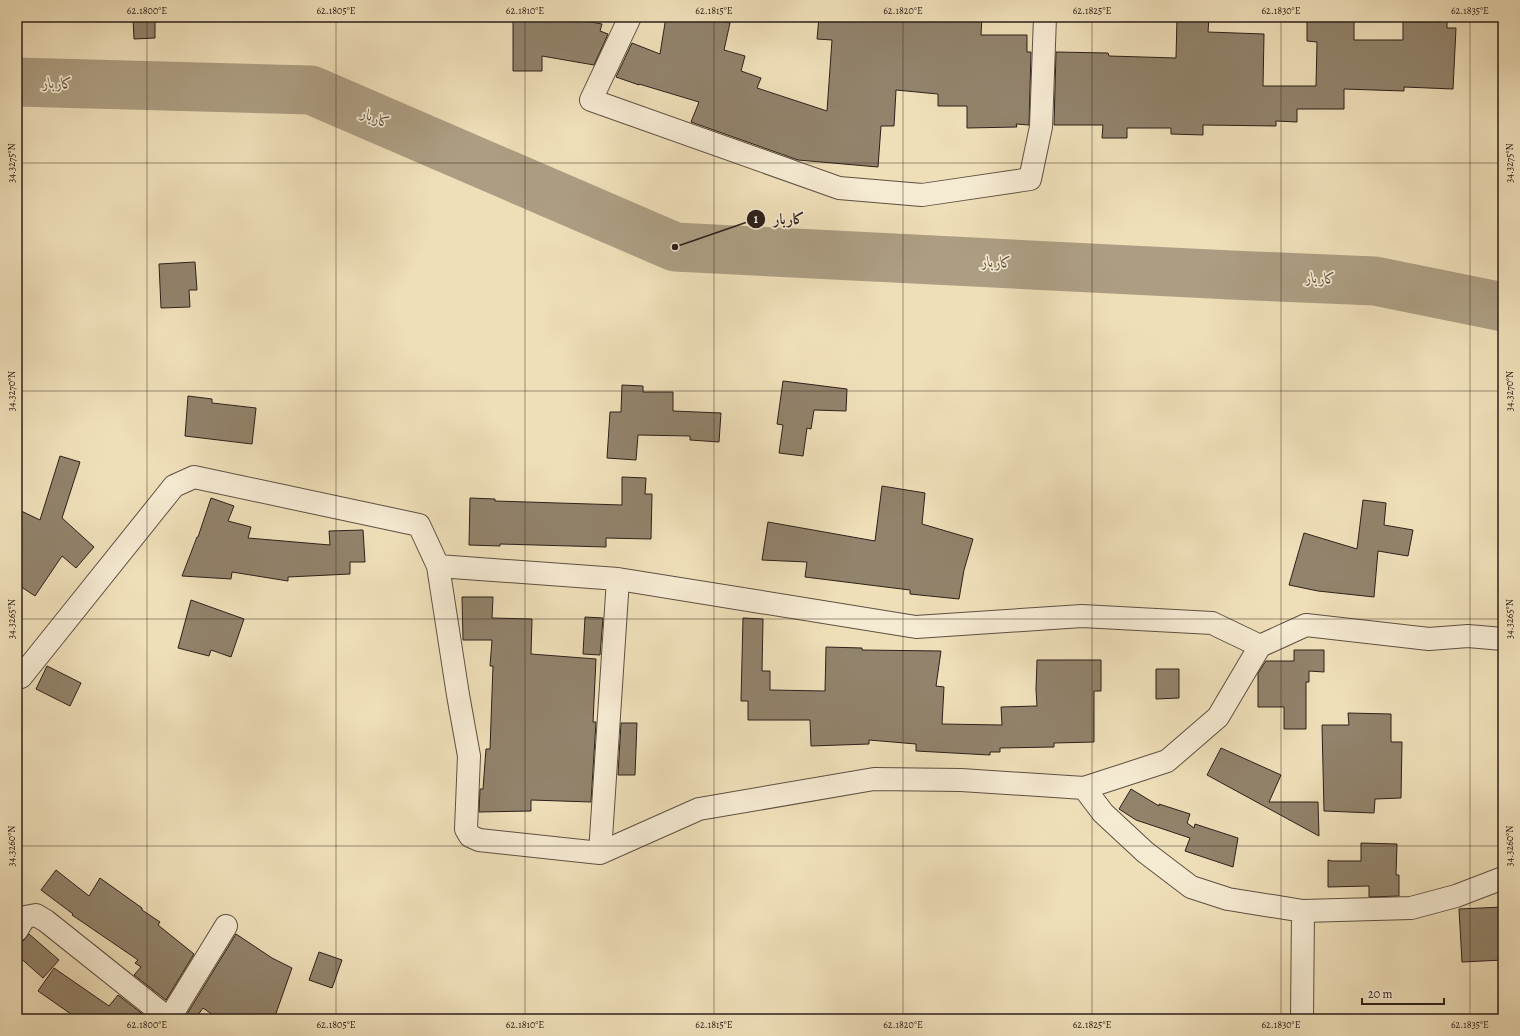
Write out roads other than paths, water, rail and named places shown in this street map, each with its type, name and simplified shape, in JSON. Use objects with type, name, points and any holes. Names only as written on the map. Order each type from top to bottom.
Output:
[{"type":"street","points":[[630,17],[591,100],[839,188],[922,195],[1030,179],[1041,127],[1045,17]]},
{"type":"street","points":[[17,678],[21,677],[26,671],[174,486],[194,477],[419,525],[438,566],[469,756],[466,828],[470,836],[479,840],[600,853],[699,809],[874,779],[961,780],[1084,788],[1166,761],[1218,717],[1260,646],[1306,625],[1429,639],[1468,636],[1503,640]]},
{"type":"street","points":[[438,566],[618,579],[916,627],[1082,616],[1212,623],[1260,646]]},
{"type":"street","points":[[600,853],[618,579]]},
{"type":"street","points":[[1084,788],[1103,813],[1145,852],[1191,887],[1228,899],[1303,911],[1411,908],[1456,896],[1503,878]]},
{"type":"street","points":[[1302,1019],[1303,911]]},
{"type":"street","points":[[17,930],[25,917],[36,915],[46,920],[169,1019],[226,926]]},
{"type":"waterway","name":"کاربار","points":[[17,82],[311,90],[675,247],[1375,281],[1503,307]]},
{"type":"place","name":"کاربار","points":[[675,247]]}]
